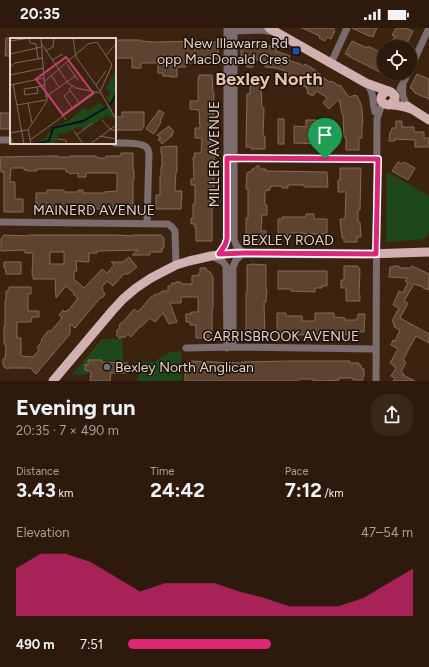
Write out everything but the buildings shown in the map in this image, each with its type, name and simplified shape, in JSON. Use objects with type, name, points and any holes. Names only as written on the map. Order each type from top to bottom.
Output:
[{"type":"main road","points":[[273,30],[366,83],[393,94],[410,109],[429,120]]},
{"type":"main road","points":[[366,83],[384,101],[410,109]]},
{"type":"main road","points":[[384,101],[384,93],[393,94]]},
{"type":"main road","name":"BEXLEY ROAD","points":[[53,381],[123,299],[151,278],[176,265],[215,255],[243,253],[376,254],[429,252]]},
{"type":"street","points":[[331,63],[347,28]]},
{"type":"street","points":[[417,54],[429,28]]},
{"type":"street","points":[[231,29],[273,30]]},
{"type":"street","name":"MILLER AVENUE","points":[[231,29],[231,158],[234,239],[236,245],[243,253]]},
{"type":"street","points":[[393,94],[402,86],[405,80]]},
{"type":"street","points":[[366,83],[372,93],[376,116],[378,159],[375,349],[376,381]]},
{"type":"street","points":[[402,86],[403,98],[410,109]]},
{"type":"street","points":[[376,116],[384,101]]},
{"type":"street","points":[[116,143],[142,144],[148,148],[147,223]]},
{"type":"street","points":[[231,158],[378,159]]},
{"type":"street","name":"MILLER AVENUE","points":[[215,255],[225,245],[227,239],[231,158]]},
{"type":"street","name":"MAINERD AVENUE","points":[[0,222],[165,223],[170,225],[175,232],[176,265]]},
{"type":"street","points":[[230,348],[233,267],[237,258],[243,253]]},
{"type":"street","points":[[215,255],[226,266],[230,348]]},
{"type":"street","name":"CARRISBROOK AVENUE","points":[[186,348],[375,349]]},
{"type":"green space","points":[[387,172],[429,196],[429,233],[425,239],[386,242]]},
{"type":"green space","points":[[102,339],[122,339],[123,361],[88,360],[87,365],[85,365],[85,370],[88,370],[88,374],[72,375]]},
{"type":"green space","points":[[181,351],[182,381],[138,381],[139,362],[155,362],[166,354]]},
{"type":"place","name":"New Illawarra Rd opp MacDonald Cres","points":[[296,51]]},
{"type":"place","name":"Bexley North Anglican","points":[[107,367]]},
{"type":"district","name":"Bexley North","points":[[269,79]]},
{"type":"route","points":[[227,158],[325,159],[378,159],[376,254],[219,254],[227,239],[227,158]]}]
